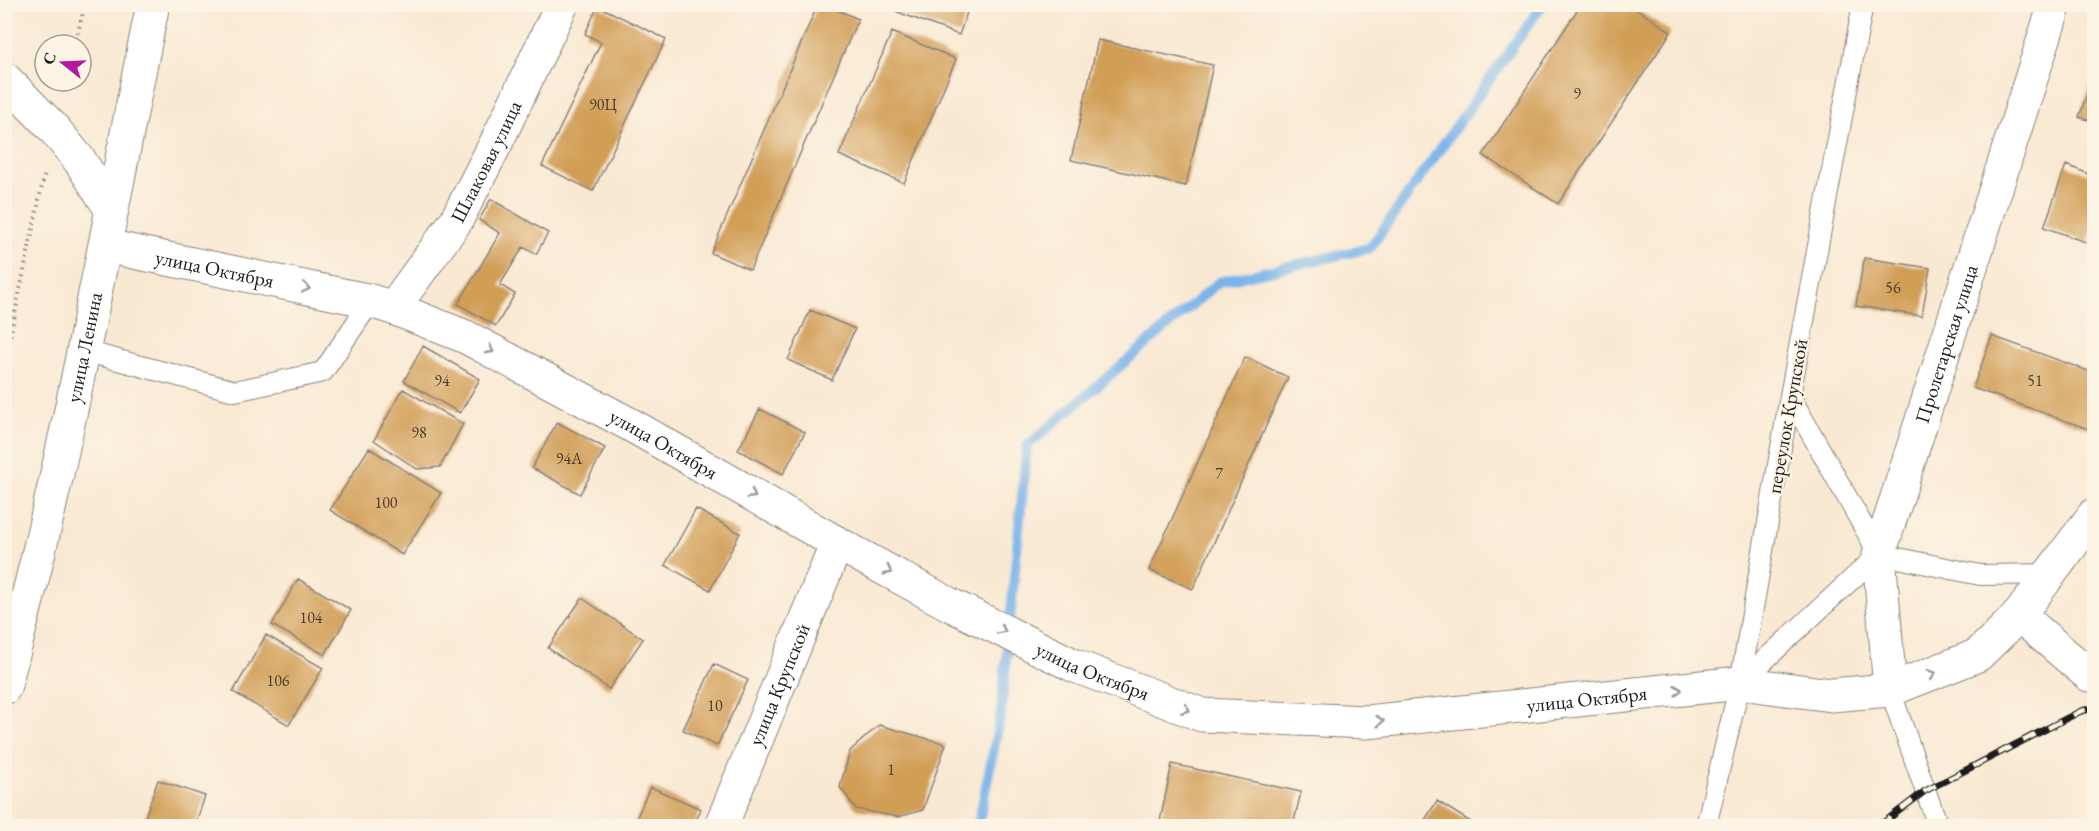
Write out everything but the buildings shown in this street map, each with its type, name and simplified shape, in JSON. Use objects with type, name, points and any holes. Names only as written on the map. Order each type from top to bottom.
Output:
[{"type":"street","name":"улица Ленина","points":[[4,688],[15,608],[84,351],[153,4]]},
{"type":"street","name":"Шлаковая улица","points":[[382,305],[456,221],[562,4]]},
{"type":"street","name":"Пролетарская улица","points":[[1890,690],[1879,554],[2055,4]]},
{"type":"street","points":[[4,78],[54,129],[80,161],[111,208]]},
{"type":"street","name":"улица Октября","points":[[105,246],[382,305],[477,342],[631,425],[837,543],[950,604],[1073,665],[1202,715],[1367,722],[1740,683],[1831,695],[1890,690],[1977,656],[2019,615],[2094,515]]},
{"type":"street","name":"улица Крупской","points":[[721,826],[837,543]]},
{"type":"street","points":[[2019,615],[2092,678]]},
{"type":"lane","name":"переулок Крупской","points":[[1706,826],[1740,683],[1790,396],[1863,4]]},
{"type":"lane","points":[[84,351],[235,391],[323,372],[382,305]]},
{"type":"lane","points":[[1790,396],[1879,554],[1980,575],[2051,574]]},
{"type":"lane","points":[[1740,683],[1879,554]]},
{"type":"lane","points":[[1890,690],[1938,826]]},
{"type":"path","points":[[78,33],[85,4]]},
{"type":"path","points":[[4,365],[63,93]]},
{"type":"waterway","points":[[978,826],[1001,713],[1027,446],[1219,282],[1370,248],[1543,4]]},
{"type":"railway","points":[[1879,826],[1925,791],[2081,711],[2094,708]]}]
